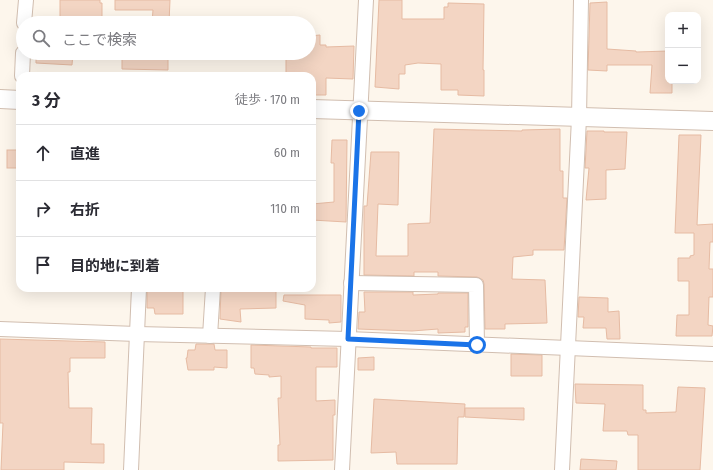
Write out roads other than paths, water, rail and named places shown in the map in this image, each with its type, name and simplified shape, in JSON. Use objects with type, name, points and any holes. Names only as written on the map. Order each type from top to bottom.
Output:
[{"type":"street","points":[[25,16],[26,0]]},
{"type":"street","points":[[342,470],[359,111],[366,0]]},
{"type":"street","points":[[562,470],[579,118],[581,0]]},
{"type":"street","points":[[22,72],[23,60]]},
{"type":"street","points":[[0,99],[16,100]]},
{"type":"street","points":[[316,109],[713,121]]},
{"type":"street","points":[[351,283],[476,285],[477,345]]},
{"type":"street","points":[[131,470],[139,292]]},
{"type":"street","points":[[210,336],[213,292]]},
{"type":"street","points":[[0,329],[348,339],[713,354]]}]
